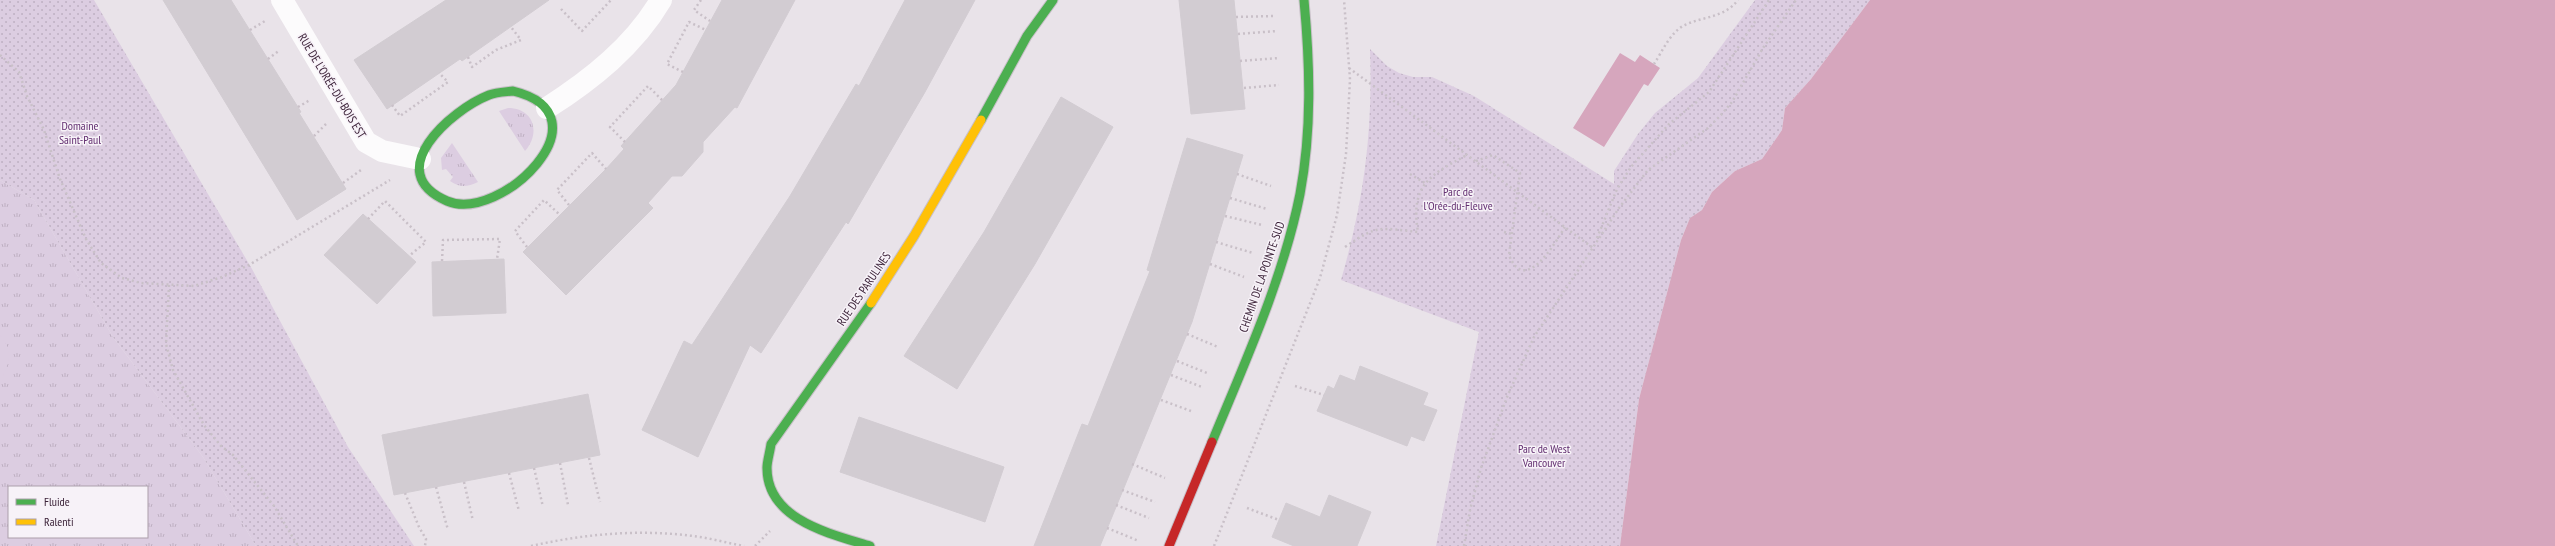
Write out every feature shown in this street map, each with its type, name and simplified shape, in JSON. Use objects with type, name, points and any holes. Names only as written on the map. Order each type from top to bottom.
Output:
[{"type":"street","name":"RUE DE L'ORÉE-DU-BOIS EST","points":[[282,0],[366,142],[382,151],[420,159]]},
{"type":"street","points":[[547,108],[570,94],[616,56],[635,36],[661,0]]},
{"type":"street","name":"RUE DES PARULINES","points":[[870,546],[815,528],[786,512],[775,497],[769,483],[767,462],[771,444],[866,310],[914,236],[965,149],[1027,36],[1053,0]]},
{"type":"street","name":"CHEMIN DE LA POINTE-SUD","points":[[1169,546],[1240,375],[1282,262],[1293,224],[1300,193],[1308,135],[1309,62],[1304,0]]},
{"type":"street","points":[[503,92],[522,92],[539,100],[547,108],[552,124],[551,137],[542,161],[530,172],[481,203],[468,206],[457,205],[434,194],[425,184],[420,172],[420,159],[430,136],[437,129],[489,95],[503,92]]},
{"type":"path","points":[[561,9],[582,31],[610,0]]},
{"type":"path","points":[[701,0],[694,10],[710,21]]},
{"type":"path","points":[[1344,0],[1345,9]]},
{"type":"path","points":[[1654,64],[1669,40],[1684,25],[1722,14],[1738,0]]},
{"type":"path","points":[[1593,248],[1617,189],[1631,167],[1669,124],[1709,92],[1769,0]]},
{"type":"path","points":[[1464,546],[1470,510],[1481,468],[1522,362],[1534,337],[1619,208],[1648,170],[1708,128],[1720,116],[1732,102],[1763,48],[1796,0]]},
{"type":"path","points":[[1236,17],[1275,16]]},
{"type":"path","points":[[683,72],[667,64],[689,22],[706,30]]},
{"type":"path","points":[[468,57],[472,67],[496,50],[521,40],[511,27]]},
{"type":"path","points":[[1238,34],[1276,31]]},
{"type":"path","points":[[0,55],[19,72],[27,96],[44,130],[60,178],[86,239],[102,263],[122,278],[169,285],[194,286],[249,265],[394,178]]},
{"type":"path","points":[[1240,61],[1279,58]]},
{"type":"path","points":[[1349,68],[1593,248]]},
{"type":"path","points":[[392,105],[400,116],[424,100],[448,82],[439,73]]},
{"type":"path","points":[[1244,88],[1279,85]]},
{"type":"path","points":[[625,142],[610,127],[626,107],[648,86],[662,100]]},
{"type":"path","points":[[569,205],[557,190],[574,170],[592,153],[606,169]]},
{"type":"path","points":[[1476,162],[1493,155],[1520,173],[1509,255],[1512,263],[1526,270],[1535,267],[1543,259],[1565,227]]},
{"type":"path","points":[[1346,247],[1369,231],[1382,228],[1418,232],[1417,202],[1421,188],[1444,166],[1467,156]]},
{"type":"path","points":[[1238,174],[1270,186]]},
{"type":"path","points":[[1410,174],[1425,183]]},
{"type":"path","points":[[1230,198],[1267,209]]},
{"type":"path","points":[[527,247],[515,231],[544,200],[560,215]]},
{"type":"path","points":[[368,219],[385,201],[426,242],[409,256]]},
{"type":"path","points":[[1225,216],[1262,225]]},
{"type":"path","points":[[1504,232],[1512,234]]},
{"type":"path","points":[[442,261],[443,240],[467,239],[500,239],[497,259]]},
{"type":"path","points":[[1216,242],[1253,252]]},
{"type":"path","points":[[1210,264],[1244,277]]},
{"type":"path","points":[[169,285],[166,344],[173,370],[204,425],[221,446],[233,455],[274,506],[298,546]]},
{"type":"path","points":[[1187,334],[1218,346]]},
{"type":"path","points":[[1177,361],[1208,373]]},
{"type":"path","points":[[1171,375],[1202,387]]},
{"type":"path","points":[[1295,386],[1324,395]]},
{"type":"path","points":[[1161,400],[1192,412]]},
{"type":"path","points":[[589,458],[600,502]]},
{"type":"path","points":[[560,463],[568,505]]},
{"type":"path","points":[[1132,464],[1165,478]]},
{"type":"path","points":[[534,468],[543,507]]},
{"type":"path","points":[[509,473],[518,511]]},
{"type":"path","points":[[464,482],[473,522]]},
{"type":"path","points":[[436,488],[448,530]]},
{"type":"path","points":[[1122,490],[1155,502]]},
{"type":"path","points":[[405,494],[418,528],[426,539],[425,546]]},
{"type":"path","points":[[1116,506],[1149,518]]},
{"type":"path","points":[[1247,508],[1279,520]]},
{"type":"path","points":[[1108,528],[1139,541]]},
{"type":"path","points":[[755,546],[770,532]]},
{"type":"path","points":[[531,546],[558,540],[615,534],[661,533],[694,536],[744,546]]},
{"type":"green space","name":"Domaine Saint-Paul","points":[[0,0],[94,0],[252,269],[348,447],[414,546],[256,546],[203,457],[113,337],[34,200],[0,180]]},
{"type":"green space","name":"Parc de West Vancouver","points":[[1755,0],[1870,0],[1811,79],[1785,108],[1782,130],[1762,159],[1735,171],[1712,192],[1702,210],[1690,218],[1681,240],[1639,399],[1620,546],[1436,546],[1479,332],[1341,280],[1356,222],[1365,166],[1370,109],[1370,49],[1387,66],[1399,73],[1413,77],[1432,77],[1474,96],[1614,184],[1614,171],[1638,134],[1655,113],[1698,78]]},
{"type":"green space","points":[[508,108],[517,109],[524,112],[532,123],[534,129],[533,137],[525,151],[499,111]]},
{"type":"green space","points":[[452,143],[478,182],[467,186],[457,185],[450,181],[453,177],[446,169],[442,170],[441,158]]},
{"type":"green space","points":[[0,180],[34,200],[113,337],[203,457],[256,546],[0,546]]},
{"type":"green space","points":[[0,335],[8,347],[9,358],[0,382]]},
{"type":"shaded area","points":[[1870,0],[2555,0],[2555,546],[1620,546],[1639,399],[1681,240],[1690,218],[1702,210],[1712,192],[1735,171],[1762,159],[1782,130],[1785,108],[1811,79]]},
{"type":"shaded area","points":[[1620,53],[1635,62],[1640,55],[1660,68],[1648,86],[1644,84],[1604,147],[1573,128]]},
{"type":"building","points":[[163,0],[231,0],[301,112],[299,113],[346,189],[297,220]]},
{"type":"building","points":[[446,0],[549,0],[462,61],[460,59],[387,109],[354,60]]},
{"type":"building","points":[[722,0],[795,0],[737,108],[735,107],[703,142],[703,152],[682,176],[672,176],[648,203],[653,208],[566,295],[523,252],[606,169],[624,149],[621,146],[676,85]]},
{"type":"building","points":[[905,0],[975,0],[925,92],[848,224],[846,222],[761,353],[750,345],[698,457],[642,430],[684,341],[692,345],[790,196],[856,84],[859,86]]},
{"type":"building","points":[[1179,0],[1234,0],[1245,109],[1191,114]]},
{"type":"building","points":[[1061,97],[1113,127],[1035,264],[957,389],[904,356],[984,232]]},
{"type":"building","points":[[1187,138],[1243,155],[1192,322],[1100,546],[1034,546],[1082,424],[1088,426],[1150,271],[1147,270]]},
{"type":"building","points":[[363,214],[416,262],[377,304],[324,255]]},
{"type":"building","points":[[504,259],[506,313],[433,316],[432,262]]},
{"type":"building","points":[[1360,366],[1428,393],[1423,405],[1437,410],[1424,441],[1411,436],[1407,446],[1317,411],[1328,386],[1334,389],[1340,375],[1355,381]]},
{"type":"building","points":[[588,394],[600,455],[394,495],[382,435]]},
{"type":"building","points":[[859,417],[1004,467],[985,522],[840,472]]},
{"type":"building","points":[[1329,495],[1371,512],[1357,546],[1294,546],[1272,537],[1286,503],[1320,517]]},
{"type":"traffic: fast","points":[[981,120],[1027,36],[1053,0]]},
{"type":"traffic: fast","points":[[1212,442],[1262,320],[1284,257],[1300,194],[1307,146],[1309,97],[1308,49],[1304,0]]},
{"type":"traffic: fast","points":[[513,91],[541,104],[552,122],[550,142],[537,164],[517,183],[494,197],[469,204],[447,201],[428,189],[420,174],[421,159],[429,143],[441,127],[457,114],[489,95],[513,91]]},
{"type":"traffic: fast","points":[[870,546],[820,530],[789,512],[778,500],[770,486],[767,462],[771,444],[871,303]]},
{"type":"traffic: slow","points":[[871,303],[914,236],[981,120]]},
{"type":"traffic: jam","points":[[1169,546],[1212,442]]},
{"type":"park label","name":"Parc de l'Orée-du-Fleuve","points":[[1458,199]]}]
